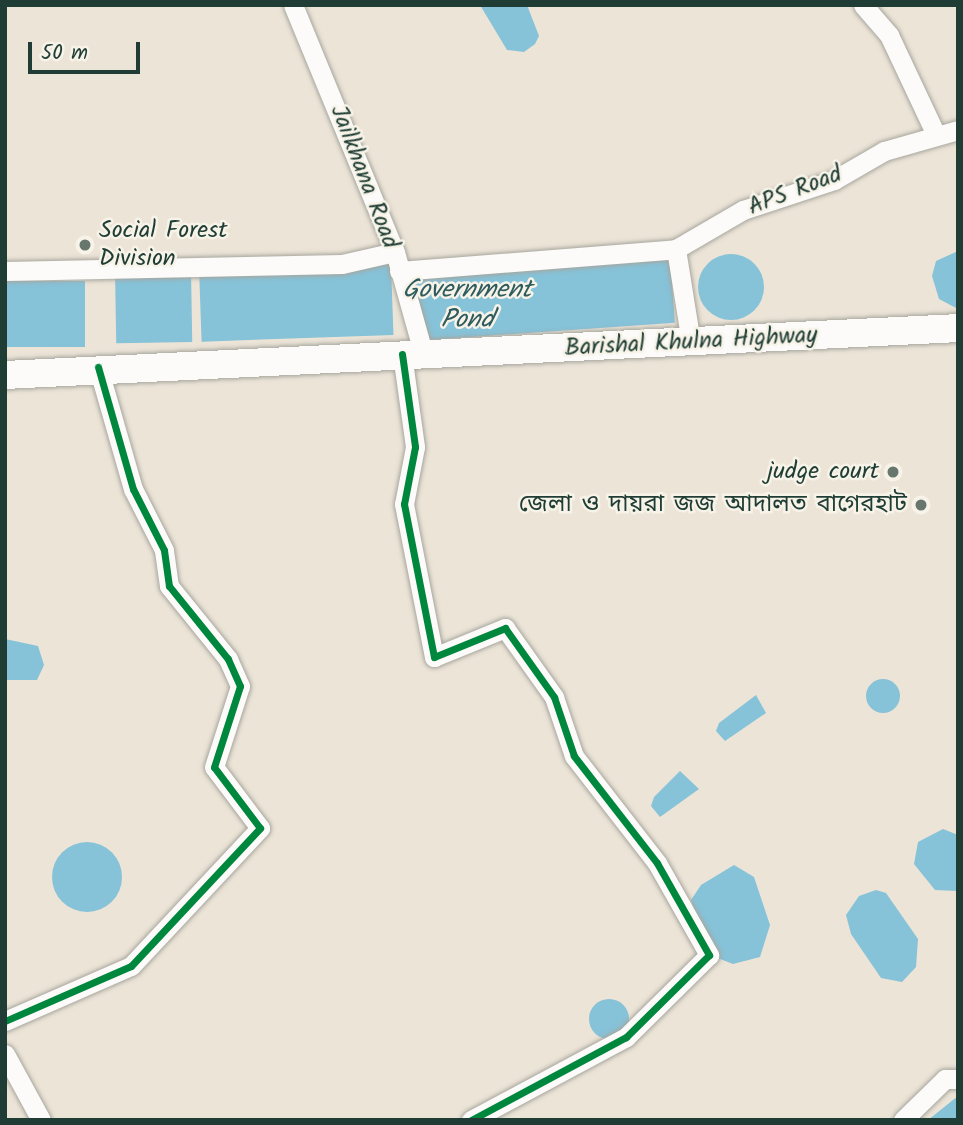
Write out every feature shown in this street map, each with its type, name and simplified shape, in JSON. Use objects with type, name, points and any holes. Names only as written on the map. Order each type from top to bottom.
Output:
[{"type":"highway","name":"Barishal Khulna Highway","points":[[5,375],[98,367],[261,366],[412,353],[691,343],[958,328]]},
{"type":"street","name":"Jailkhana Road","points":[[293,5],[397,262],[412,353],[415,447],[404,504],[434,657],[505,628],[554,697],[574,756],[657,863],[709,954],[626,1037],[471,1120]]},
{"type":"street","points":[[863,5],[889,35],[936,135]]},
{"type":"street","name":"APS Road","points":[[672,249],[743,210],[936,135],[958,130]]},
{"type":"street","points":[[5,271],[342,264],[672,249],[691,343]]},
{"type":"street","points":[[5,1021],[131,966],[260,828],[214,767],[240,686],[228,659],[169,586],[164,550],[133,489],[98,367]]},
{"type":"street","points":[[5,1054],[41,1120]]},
{"type":"street","points":[[903,1120],[945,1079],[958,1079]]},
{"type":"water","points":[[480,5],[527,5],[539,36],[535,44],[524,52],[507,50]]},
{"type":"water","points":[[958,251],[958,309],[939,299],[932,276],[936,261]]},
{"type":"water","name":"Government Pond","points":[[670,253],[675,323],[417,341],[412,271]]},
{"type":"water","points":[[731,254],[744,257],[754,264],[761,274],[764,287],[761,300],[754,310],[744,317],[731,320],[718,317],[708,310],[701,300],[698,287],[701,274],[708,264],[718,257]]},
{"type":"water","name":"Government Pond","points":[[391,264],[393,335],[202,342],[199,271]]},
{"type":"water","points":[[191,271],[192,342],[116,343],[115,272]]},
{"type":"water","points":[[5,281],[85,281],[85,347],[5,347]]},
{"type":"water","points":[[5,639],[38,646],[44,665],[37,680],[5,680]]},
{"type":"water","points":[[883,679],[895,684],[900,696],[895,708],[883,713],[871,708],[866,696],[871,684]]},
{"type":"water","points":[[756,695],[766,713],[725,741],[716,731],[719,723]]},
{"type":"water","points":[[680,771],[699,789],[660,817],[651,806],[654,797]]},
{"type":"water","points":[[943,829],[958,835],[958,891],[935,890],[914,864],[918,842]]},
{"type":"water","points":[[80,842],[94,842],[107,848],[116,857],[122,877],[120,890],[112,902],[94,912],[80,912],[67,906],[58,897],[52,884],[52,870],[58,857],[67,848]]},
{"type":"water","points":[[734,865],[754,877],[770,925],[760,957],[733,964],[710,955],[691,900],[701,885]]},
{"type":"water","points":[[876,890],[886,893],[918,939],[916,967],[902,982],[881,978],[851,934],[846,915],[859,896]]},
{"type":"water","points":[[609,999],[623,1005],[629,1019],[623,1033],[609,1039],[595,1033],[589,1019],[595,1005]]},
{"type":"water","points":[[958,1096],[958,1120],[928,1120]]},
{"type":"cycle path","points":[[402,354],[415,447],[404,504],[434,657],[505,628],[554,697],[574,756],[657,863],[709,955],[626,1037],[471,1120]]},
{"type":"cycle path","points":[[5,1021],[131,966],[260,828],[214,767],[240,686],[228,659],[169,586],[164,550],[133,489],[98,367]]},
{"type":"place","name":"Social Forest Division","points":[[85,245]]},
{"type":"place","name":"judge court","points":[[893,472]]},
{"type":"place","name":"জেলা ও দায়রা জজ আদালত বাগেরহাট","points":[[921,505]]}]
